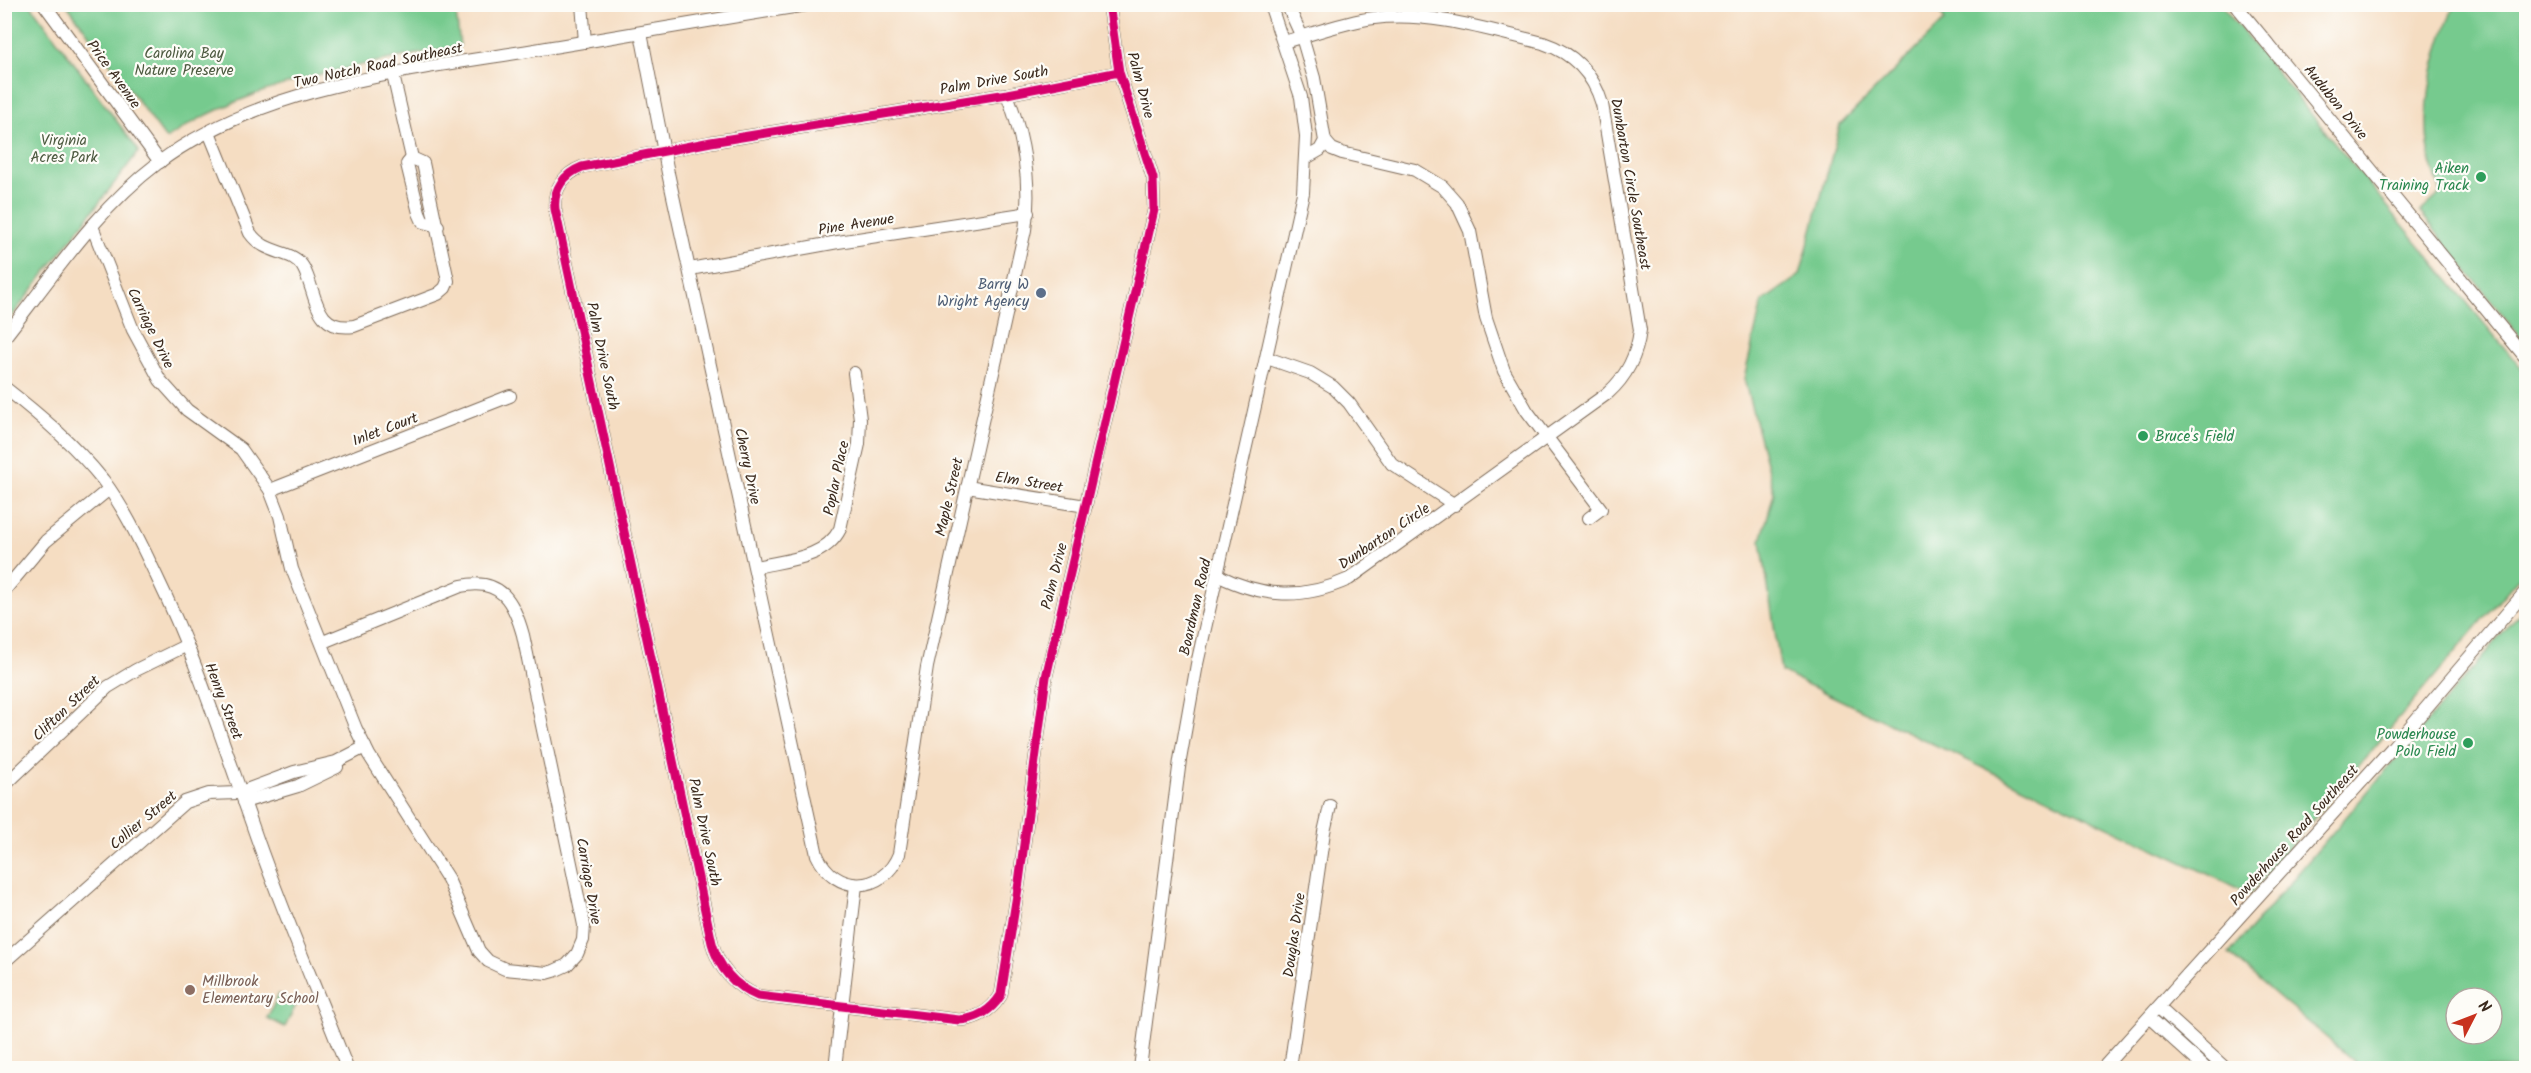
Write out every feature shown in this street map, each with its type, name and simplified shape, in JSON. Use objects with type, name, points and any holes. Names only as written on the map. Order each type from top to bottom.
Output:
[{"type":"street","name":"Price Avenue","points":[[44,4],[160,162]]},
{"type":"street","points":[[582,4],[585,42]]},
{"type":"street","name":"Two Notch Road Southeast","points":[[4,338],[92,226],[126,190],[160,162],[237,118],[280,102],[393,75],[813,4]]},
{"type":"street","name":"Palm Drive","points":[[842,1006],[967,1020],[987,1012],[1001,995],[1046,677],[1154,210],[1153,178],[1119,72],[1109,4]]},
{"type":"street","name":"Boardman Road","points":[[1140,1068],[1180,760],[1197,664],[1303,193],[1306,158],[1301,96],[1270,4]]},
{"type":"street","points":[[1287,4],[1302,38],[1314,78],[1325,141],[1332,149],[1342,153],[1415,170],[1443,187],[1457,203],[1470,231],[1486,318],[1497,354],[1513,387],[1547,438],[1600,508],[1589,518]]},
{"type":"street","name":"Audubon Drive","points":[[2235,4],[2526,358]]},
{"type":"street","name":"Dunbarton Circle Southeast","points":[[1284,42],[1372,19],[1419,18],[1551,45],[1577,61],[1590,76],[1602,104],[1640,330],[1632,361],[1615,386],[1547,438]]},
{"type":"street","name":"Cherry Drive","points":[[641,33],[663,151],[756,567],[817,855],[824,868],[834,878],[856,885]]},
{"type":"street","name":"Palm Drive South","points":[[842,1006],[764,998],[750,992],[728,976],[714,952],[555,209],[556,195],[561,183],[576,169],[663,151],[1006,94],[1119,72]]},
{"type":"street","points":[[209,132],[250,233],[256,242],[268,250],[295,257],[303,266],[321,316],[342,327],[354,326],[438,294],[445,288],[448,281],[423,163],[412,158],[393,75]]},
{"type":"street","name":"Maple Street","points":[[856,885],[869,883],[882,877],[893,867],[899,854],[927,667],[1028,213],[1029,195],[1023,147],[1006,94]]},
{"type":"street","points":[[1306,158],[1320,150],[1325,141]]},
{"type":"street","name":"Pine Avenue","points":[[690,268],[838,242],[1028,213]]},
{"type":"street","name":"Carriage Drive","points":[[92,226],[129,321],[160,380],[187,410],[241,449],[270,490],[280,516],[292,569],[367,751],[448,879],[483,956],[493,965],[505,969],[547,973],[561,969],[572,960],[580,947],[584,925],[523,635],[517,613],[509,600],[498,590],[484,585],[461,586],[323,642]]},
{"type":"street","points":[[1267,358],[1310,374],[1333,387],[1349,403],[1392,464],[1455,505]]},
{"type":"street","name":"Poplar Place","points":[[756,567],[821,550],[833,541],[840,529],[860,444],[860,419],[854,373]]},
{"type":"street","name":"Henry Street","points":[[4,387],[64,437],[109,489],[140,541],[187,645],[348,1068]]},
{"type":"street","name":"Inlet Court","points":[[270,490],[510,396]]},
{"type":"street","name":"Dunbarton Circle","points":[[1217,575],[1238,585],[1267,592],[1288,595],[1318,592],[1349,579],[1547,438]]},
{"type":"street","name":"Elm Street","points":[[967,487],[1086,506]]},
{"type":"street","points":[[4,591],[46,541],[109,489]]},
{"type":"street","name":"Powderhouse Road Southeast","points":[[2103,1068],[2383,758],[2526,591]]},
{"type":"street","name":"Clifton Street","points":[[4,786],[108,687],[136,670],[187,645]]},
{"type":"street","name":"Collier Street","points":[[4,962],[178,807],[201,795],[243,797],[298,786],[367,751]]},
{"type":"street","name":"Douglas Drive","points":[[1290,1068],[1319,865],[1330,806]]},
{"type":"street","points":[[835,1068],[856,885]]},
{"type":"street","points":[[2159,1008],[2225,1068]]},
{"type":"street","points":[[2150,1018],[2205,1068]]},
{"type":"green space","name":"Virginia Acres Park","points":[[5,4],[31,5],[139,151],[5,325]]},
{"type":"green space","name":"Carolina Bay Nature Preserve","points":[[67,5],[455,5],[460,46],[330,72],[266,90],[205,116],[166,139]]},
{"type":"green space","name":"Bruce's Field","points":[[1934,5],[2221,5],[2526,374],[2526,569],[2250,894],[1781,672],[1761,541],[1774,493],[1744,379],[1762,302],[1800,275],[1840,125],[1945,20]]},
{"type":"green space","name":"Aiken Training Track","points":[[2454,5],[2526,5],[2526,344],[2420,212],[2441,193],[2431,162],[2428,142],[2428,102],[2435,62]]},
{"type":"green space","name":"Powderhouse Polo Field","points":[[2526,606],[2526,1068],[2362,1068],[2229,954]]},
{"type":"green space","points":[[279,994],[297,1003],[285,1027],[267,1018]]},
{"type":"cycle path","points":[[1109,4],[1119,72],[1153,178],[1154,210],[1046,677],[1019,882],[1001,995],[993,1006],[983,1013],[959,1020],[758,996],[749,992],[729,976],[723,969],[712,943],[555,209],[558,189],[565,178],[582,167],[711,142],[1007,94],[1119,72]]},
{"type":"place","name":"Aiken Training Track","points":[[2481,177]]},
{"type":"place","name":"Barry W Wright Agency","points":[[1041,293]]},
{"type":"place","name":"Bruce's Field","points":[[2143,436]]},
{"type":"place","name":"Powderhouse Polo Field","points":[[2468,743]]},
{"type":"place","name":"Millbrook Elementary School","points":[[190,990]]}]
